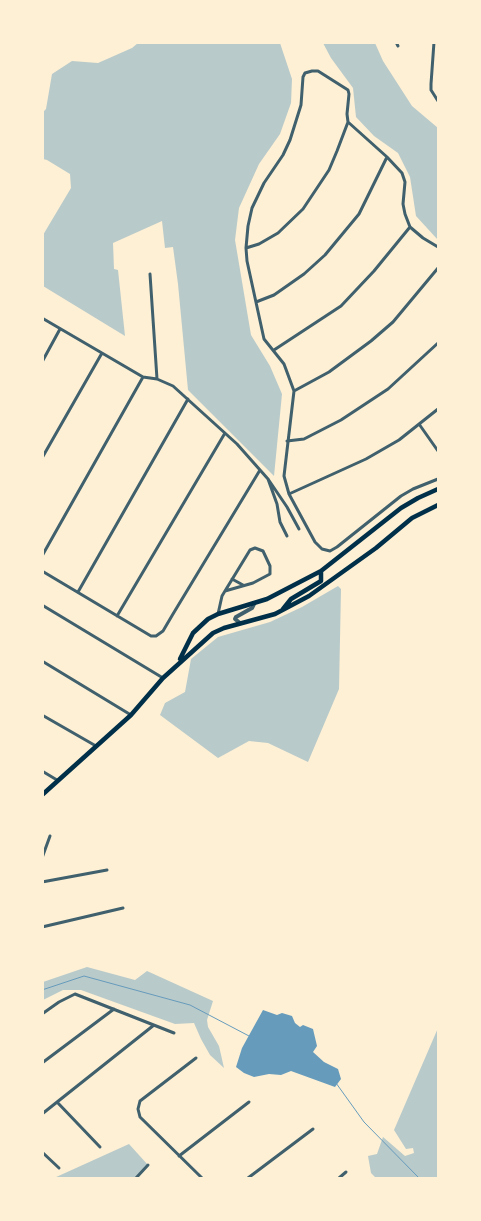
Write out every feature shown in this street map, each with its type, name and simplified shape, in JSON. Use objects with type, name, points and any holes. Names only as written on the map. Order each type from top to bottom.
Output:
[{"type":"main road","points":[[178,663],[193,633],[203,623],[218,614],[254,604],[290,588],[321,571],[401,508],[438,489]]},
{"type":"main road","points":[[42,795],[131,714],[178,663],[214,633],[282,610],[318,591],[376,548],[412,518],[438,505]]},
{"type":"main road","points":[[282,610],[291,599],[321,581],[321,571]]},
{"type":"street","points":[[434,42],[431,84],[438,101]]},
{"type":"street","points":[[246,248],[259,244],[278,233],[303,209],[328,170],[348,122],[348,90],[318,71],[305,73],[303,77],[301,105],[294,128],[283,155],[264,183],[252,208],[246,248],[247,261],[264,338],[284,364],[294,391],[284,476],[289,494],[315,542],[322,549],[330,551],[401,496],[438,479]]},
{"type":"street","points":[[348,122],[402,173],[405,182],[405,214],[410,226],[438,248]]},
{"type":"street","points":[[256,302],[274,295],[304,274],[325,256],[359,214],[387,157]]},
{"type":"street","points":[[274,350],[340,306],[374,272],[410,226]]},
{"type":"street","points":[[294,391],[329,372],[371,342],[393,322],[438,268]]},
{"type":"street","points":[[150,274],[157,380]]},
{"type":"street","points":[[42,318],[143,377],[173,386],[225,433],[268,479],[299,529]]},
{"type":"street","points":[[42,362],[60,329]]},
{"type":"street","points":[[287,441],[304,439],[341,420],[388,389],[438,343]]},
{"type":"street","points":[[42,458],[102,353]]},
{"type":"street","points":[[42,556],[143,377]]},
{"type":"street","points":[[78,592],[188,399]]},
{"type":"street","points":[[289,494],[366,459],[399,440],[438,410]]},
{"type":"street","points":[[420,424],[438,450]]},
{"type":"street","points":[[117,616],[225,433]]},
{"type":"street","points":[[42,571],[151,636],[156,636],[163,631],[174,614],[260,470]]},
{"type":"street","points":[[268,479],[277,504],[280,522],[287,536]]},
{"type":"street","points":[[218,614],[225,591],[250,550],[259,548],[263,551],[270,566],[270,574],[259,580],[225,591]]},
{"type":"street","points":[[232,579],[243,586]]},
{"type":"street","points":[[240,624],[235,619],[236,617],[252,608],[254,604]]},
{"type":"street","points":[[42,605],[163,678]]},
{"type":"street","points":[[42,661],[131,714]]},
{"type":"street","points":[[42,715],[97,746]]},
{"type":"street","points":[[42,771],[57,780]]},
{"type":"street","points":[[42,858],[50,836]]},
{"type":"street","points":[[42,882],[107,870]]},
{"type":"street","points":[[42,928],[122,908]]},
{"type":"street","points":[[42,1014],[75,994],[174,1033]]},
{"type":"street","points":[[42,1063],[114,1009]]},
{"type":"street","points":[[42,1114],[154,1026]]},
{"type":"street","points":[[196,1058],[140,1101],[138,1109],[140,1117],[202,1178]]},
{"type":"street","points":[[57,1102],[100,1147]]},
{"type":"street","points":[[179,1156],[249,1102]]},
{"type":"street","points":[[248,1178],[313,1129]]},
{"type":"street","points":[[42,1152],[59,1168]]},
{"type":"street","points":[[136,1178],[148,1165]]},
{"type":"street","points":[[338,1178],[346,1172]]},
{"type":"shaded area","points":[[138,43],[280,43],[292,79],[291,103],[280,134],[259,164],[239,208],[235,240],[251,335],[270,366],[282,394],[274,476],[188,390],[173,247],[165,248],[162,221],[113,243],[114,269],[118,270],[125,336],[43,286],[43,235],[71,188],[70,174],[43,159],[43,112],[46,109],[52,74],[72,61],[98,63],[132,48]]},
{"type":"shaded area","points":[[323,43],[375,43],[383,61],[412,106],[438,128],[438,240],[416,216],[410,177],[398,153],[374,136],[356,117],[353,88],[331,58]]},
{"type":"shaded area","points":[[338,586],[341,589],[339,689],[308,762],[268,743],[249,741],[218,758],[160,715],[165,703],[185,692],[191,659],[218,637],[270,622],[302,607]]},
{"type":"shaded area","points":[[87,967],[135,980],[147,971],[213,1001],[207,1020],[208,1027],[219,1046],[224,1068],[210,1055],[194,1023],[175,1024],[81,990],[63,990],[43,1000],[43,982]]},
{"type":"shaded area","points":[[438,1028],[438,1178],[376,1178],[371,1173],[368,1156],[377,1154],[383,1137],[405,1156],[414,1153],[413,1148],[406,1149],[394,1130]]},
{"type":"shaded area","points":[[129,1144],[148,1165],[135,1178],[54,1178]]},
{"type":"water","points":[[263,1010],[277,1015],[282,1013],[292,1016],[295,1023],[300,1027],[303,1025],[313,1029],[317,1046],[313,1052],[324,1062],[338,1069],[341,1079],[335,1087],[291,1071],[281,1075],[269,1074],[254,1077],[236,1067],[242,1048]]},
{"type":"waterway","points":[[42,990],[84,976],[190,1005],[249,1036]]},
{"type":"waterway","points":[[336,1083],[364,1122],[419,1178]]}]
